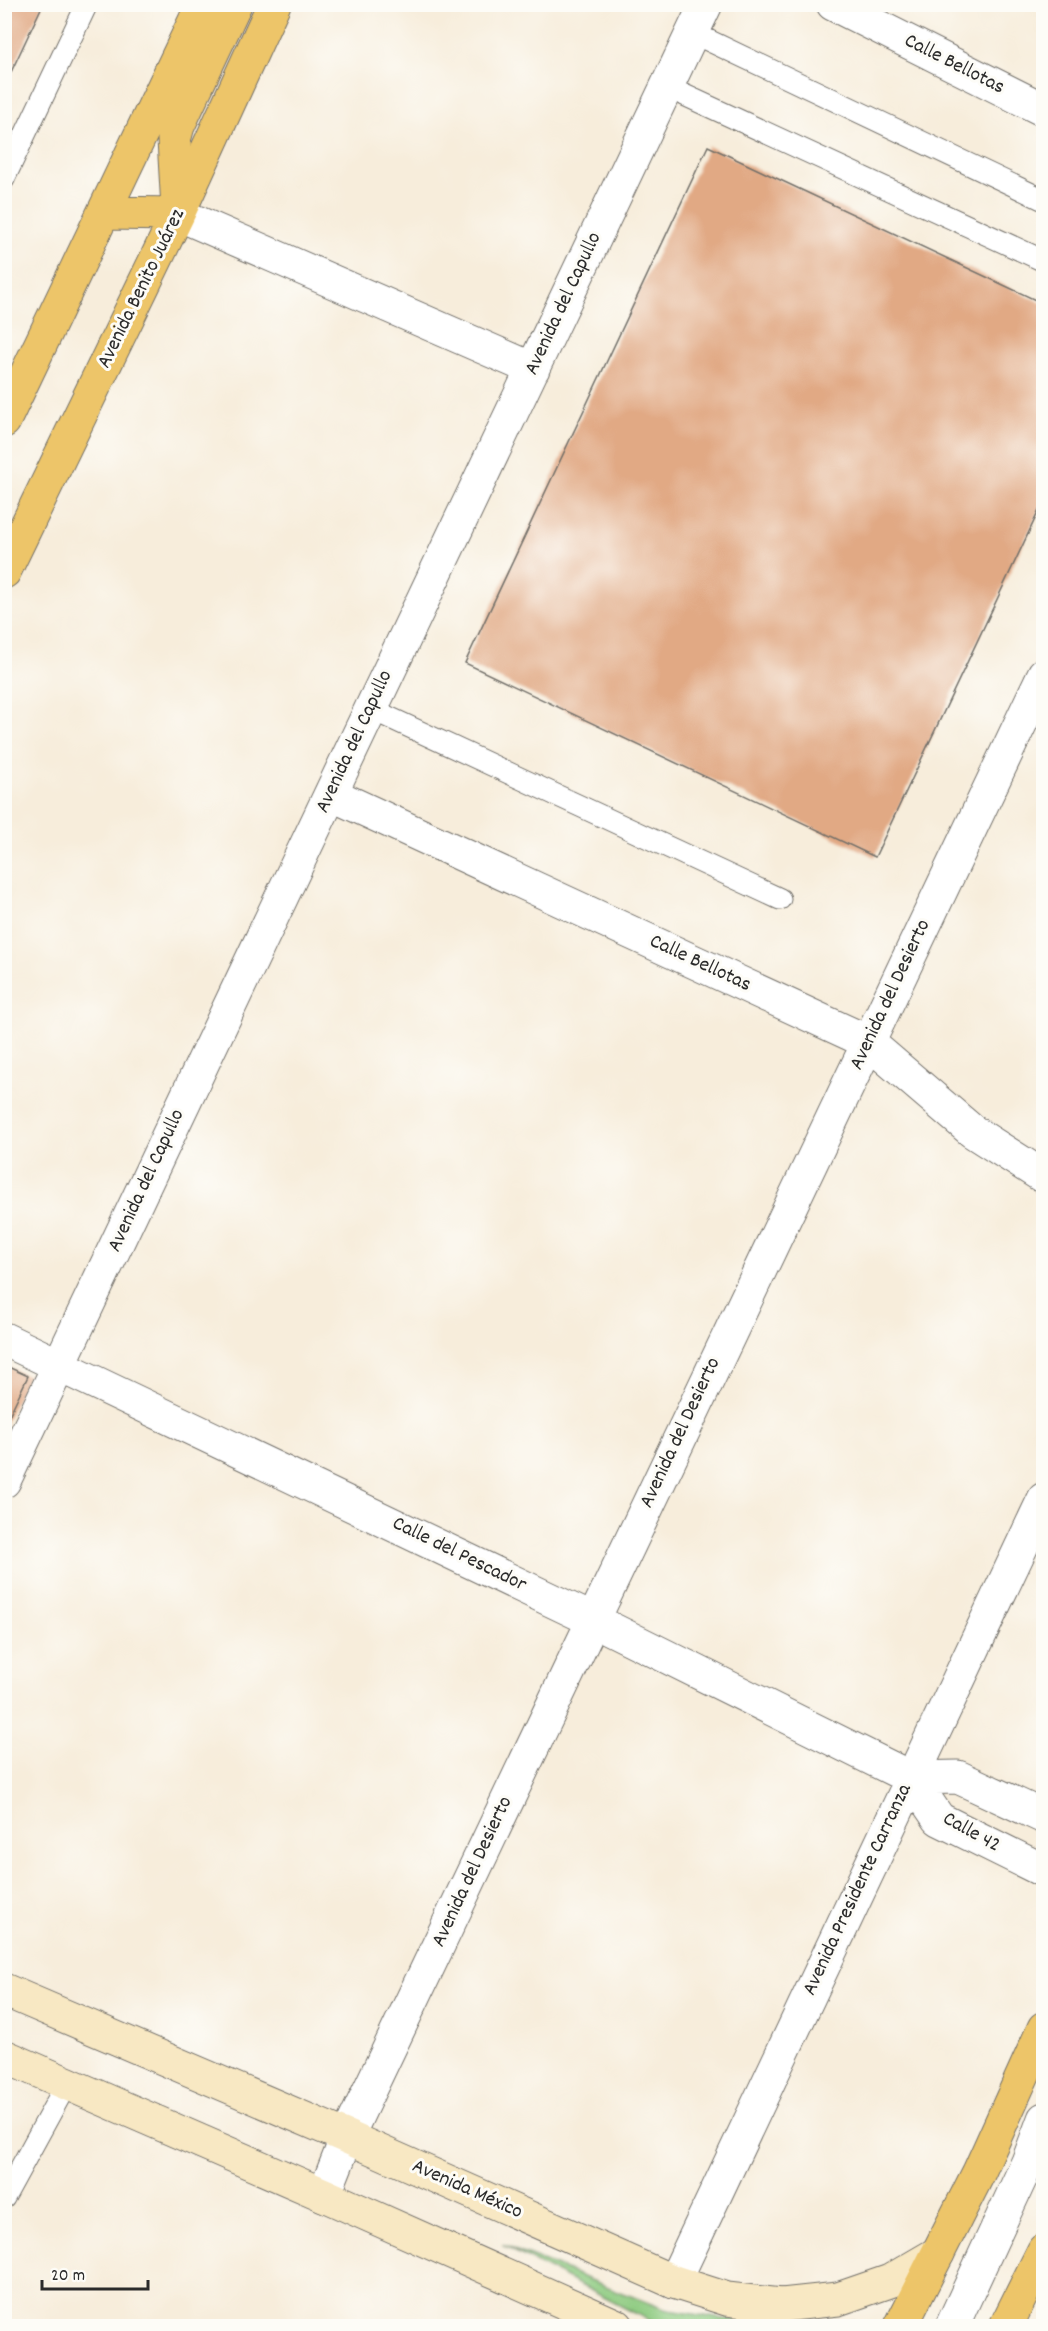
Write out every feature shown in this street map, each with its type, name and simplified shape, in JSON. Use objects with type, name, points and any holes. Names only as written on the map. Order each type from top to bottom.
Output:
[{"type":"main road","points":[[4,421],[203,4]]},
{"type":"main road","points":[[104,213],[178,214],[174,140],[178,126],[235,4]]},
{"type":"main road","name":"Avenida Benito Juárez","points":[[4,572],[178,214],[274,4]]},
{"type":"main road","points":[[901,2326],[979,2172],[1044,2028]]},
{"type":"main road","points":[[1006,2326],[1044,2250]]},
{"type":"street","name":"Calle Bellotas","points":[[833,4],[1044,110]]},
{"type":"street","name":"Avenida del Capullo","points":[[4,1481],[700,19]]},
{"type":"street","points":[[178,214],[533,369]]},
{"type":"street","name":"Avenida del Desierto","points":[[324,2195],[347,2137],[1044,674]]},
{"type":"street","name":"Calle Bellotas","points":[[331,794],[868,1042],[972,1131],[1044,1177]]},
{"type":"street","name":"Calle del Pescador","points":[[4,1339],[593,1620],[910,1778]]},
{"type":"street","name":"Avenida Presidente Carranza","points":[[674,2282],[910,1778],[1044,1499]]},
{"type":"street","name":"Calle 42","points":[[910,1778],[958,1777],[1044,1817]]},
{"type":"street","name":"Calle 42","points":[[910,1778],[939,1820],[1044,1871]]},
{"type":"street","name":"Avenida México","points":[[4,1990],[347,2137],[674,2282],[727,2299],[782,2305],[837,2299],[890,2281],[938,2253]]},
{"type":"street","points":[[4,2056],[617,2326]]},
{"type":"street","points":[[952,2326],[1029,2163],[1044,2119]]},
{"type":"lane","points":[[4,179],[87,4]]},
{"type":"lane","points":[[700,19],[1044,200]]},
{"type":"lane","points":[[667,87],[1044,261]]},
{"type":"lane","points":[[371,709],[780,899]]},
{"type":"lane","points":[[4,2198],[67,2083]]},
{"type":"green space","points":[[502,2245],[664,2309],[734,2321],[854,2321],[851,2326],[660,2326]]},
{"type":"building","points":[[4,4],[43,4],[4,87]]},
{"type":"building","points":[[708,146],[1044,304],[1044,500],[875,857],[465,663]]},
{"type":"building","points":[[4,1365],[28,1376],[4,1426]]}]
